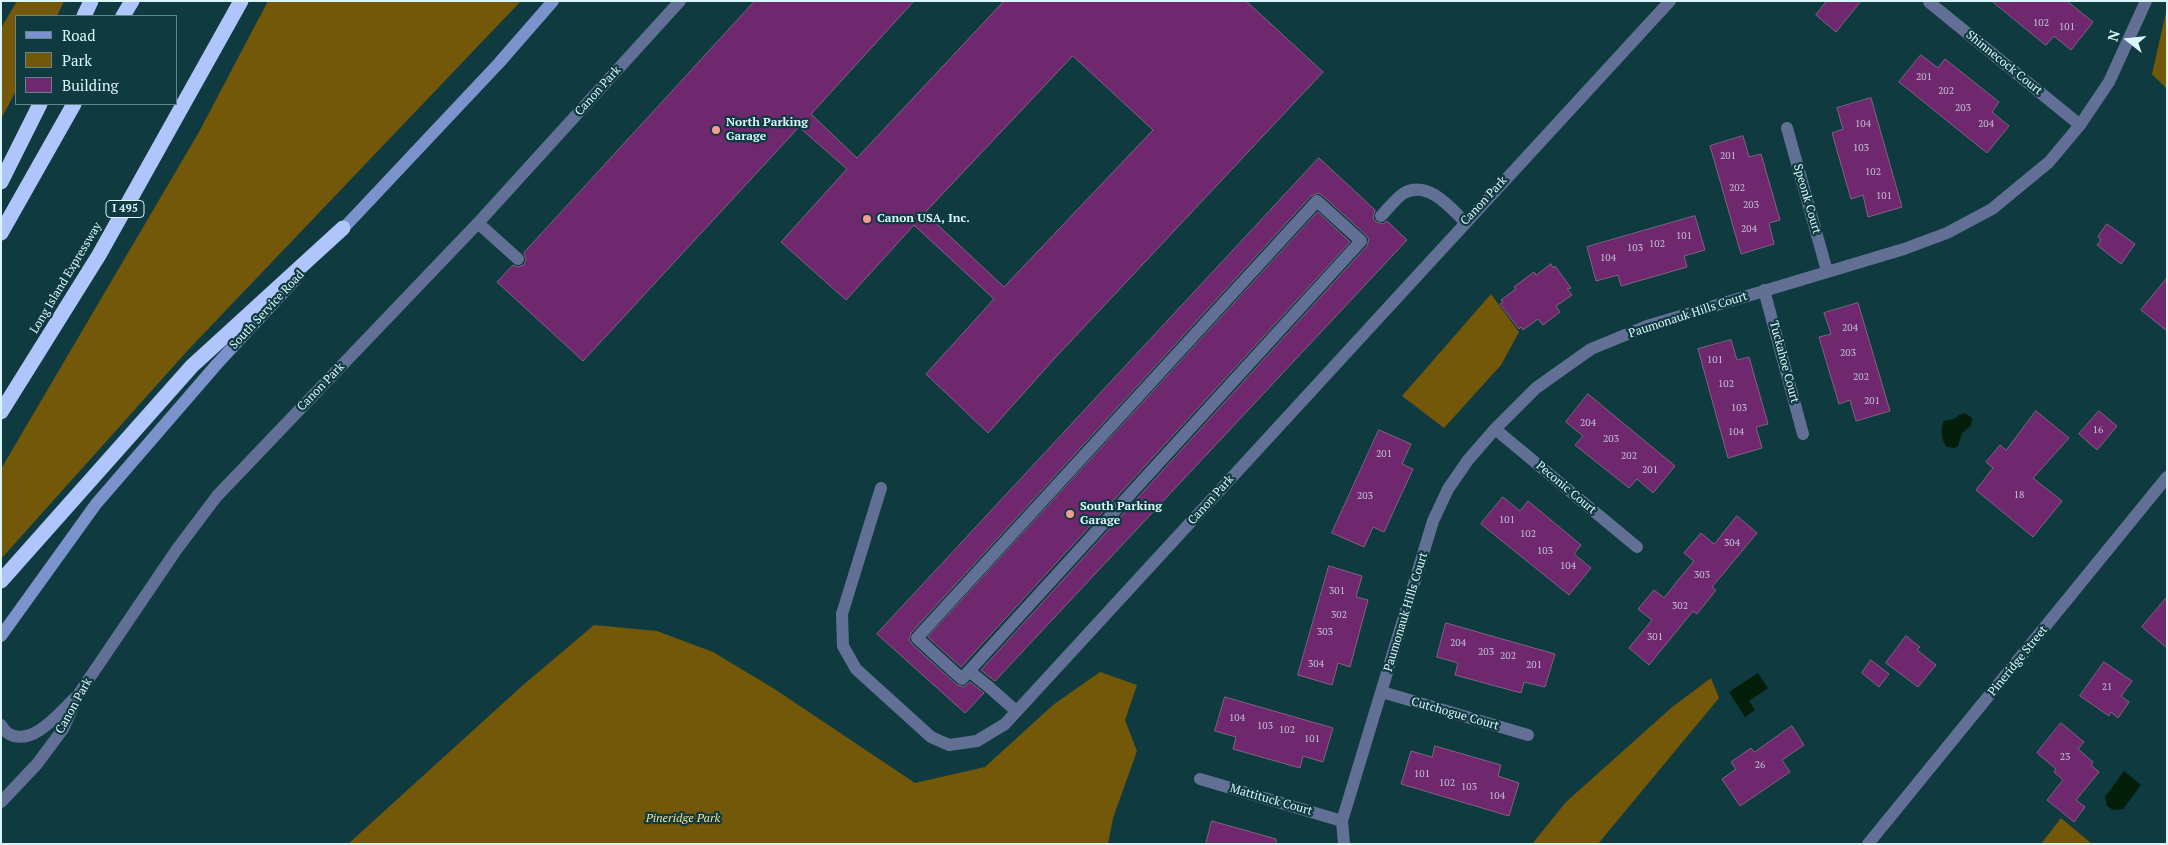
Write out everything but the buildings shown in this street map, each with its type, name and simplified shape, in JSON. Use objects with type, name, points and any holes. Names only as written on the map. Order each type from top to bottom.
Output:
[{"type":"highway","points":[[84,15],[91,1]]},
{"type":"highway","points":[[124,15],[132,1]]},
{"type":"highway","name":"Long Island Expressway","points":[[1,412],[99,255],[241,1]]},
{"type":"highway","points":[[1,182],[40,105]]},
{"type":"highway","points":[[1,233],[73,105]]},
{"type":"highway","points":[[1,580],[192,366],[343,228]]},
{"type":"main road","name":"South Service Road","points":[[2,638],[96,504],[217,364],[499,63],[553,1]]},
{"type":"street","name":"Canon Park","points":[[1,802],[37,764],[63,729],[80,692],[177,549],[217,496],[478,223],[680,1]]},
{"type":"street","name":"Canon Park","points":[[881,488],[842,614],[843,646],[856,669],[931,737],[950,746],[977,742],[1005,724],[1670,1]]},
{"type":"street","name":"Paumonauk Hills Court","points":[[1344,844],[1342,821],[1434,521],[1448,489],[1468,460],[1495,429],[1536,388],[1591,349],[1647,326],[1930,240],[1992,209],[2048,162],[2080,125],[2109,82],[2146,1]]},
{"type":"street","name":"Shinnecock Court","points":[[1928,2],[2080,125]]},
{"type":"street","name":"Speonk Court","points":[[1787,128],[1827,271]]},
{"type":"street","points":[[1381,216],[1404,193],[1419,189],[1433,193],[1465,222]]},
{"type":"street","points":[[1317,201],[1361,241],[969,671],[962,679],[917,638],[1317,201]]},
{"type":"street","points":[[478,223],[518,259]]},
{"type":"street","name":"Tuckahoe Court","points":[[1764,290],[1803,434]]},
{"type":"street","name":"Peconic Court","points":[[1495,429],[1637,547]]},
{"type":"street","name":"Pineridge Street","points":[[1868,844],[2167,478]]},
{"type":"street","points":[[969,671],[1016,711]]},
{"type":"street","points":[[1,725],[10,734],[25,737],[43,729],[80,692]]},
{"type":"street","name":"Cutchogue Court","points":[[1382,692],[1528,735]]},
{"type":"street","name":"Mattituck Court","points":[[1200,779],[1342,821]]},
{"type":"green space","points":[[17,1],[64,1],[57,15],[15,15],[15,93],[1,119],[1,28]]},
{"type":"green space","points":[[268,1],[521,1],[189,349],[1,559],[1,469],[199,132]]},
{"type":"green space","points":[[2167,8],[2167,89],[2152,74]]},
{"type":"green space","points":[[1491,294],[1519,332],[1501,365],[1444,428],[1402,396]]},
{"type":"green space","name":"Pineridge Park","points":[[594,625],[657,631],[713,652],[773,688],[915,783],[985,767],[1053,705],[1100,672],[1137,685],[1125,720],[1137,751],[1113,818],[1108,844],[348,844],[522,686]]},
{"type":"green space","points":[[1711,678],[1719,698],[1598,844],[1532,844],[1566,802],[1671,708]]},
{"type":"green space","points":[[2061,818],[2092,844],[2041,844]]},
{"type":"shaded area","points":[[1965,413],[1972,418],[1971,426],[1962,433],[1958,446],[1954,448],[1947,447],[1943,441],[1942,434],[1944,421],[1954,419]]},
{"type":"shaded area","points":[[1758,673],[1768,688],[1749,701],[1755,710],[1745,717],[1729,692]]},
{"type":"shaded area","points":[[2124,771],[2141,785],[2123,809],[2113,810],[2107,806],[2105,797]]},
{"type":"place","name":"North Parking Garage","points":[[716,130]]},
{"type":"place","name":"Canon USA, Inc.","points":[[867,219]]},
{"type":"place","name":"South Parking Garage","points":[[1070,514]]}]
